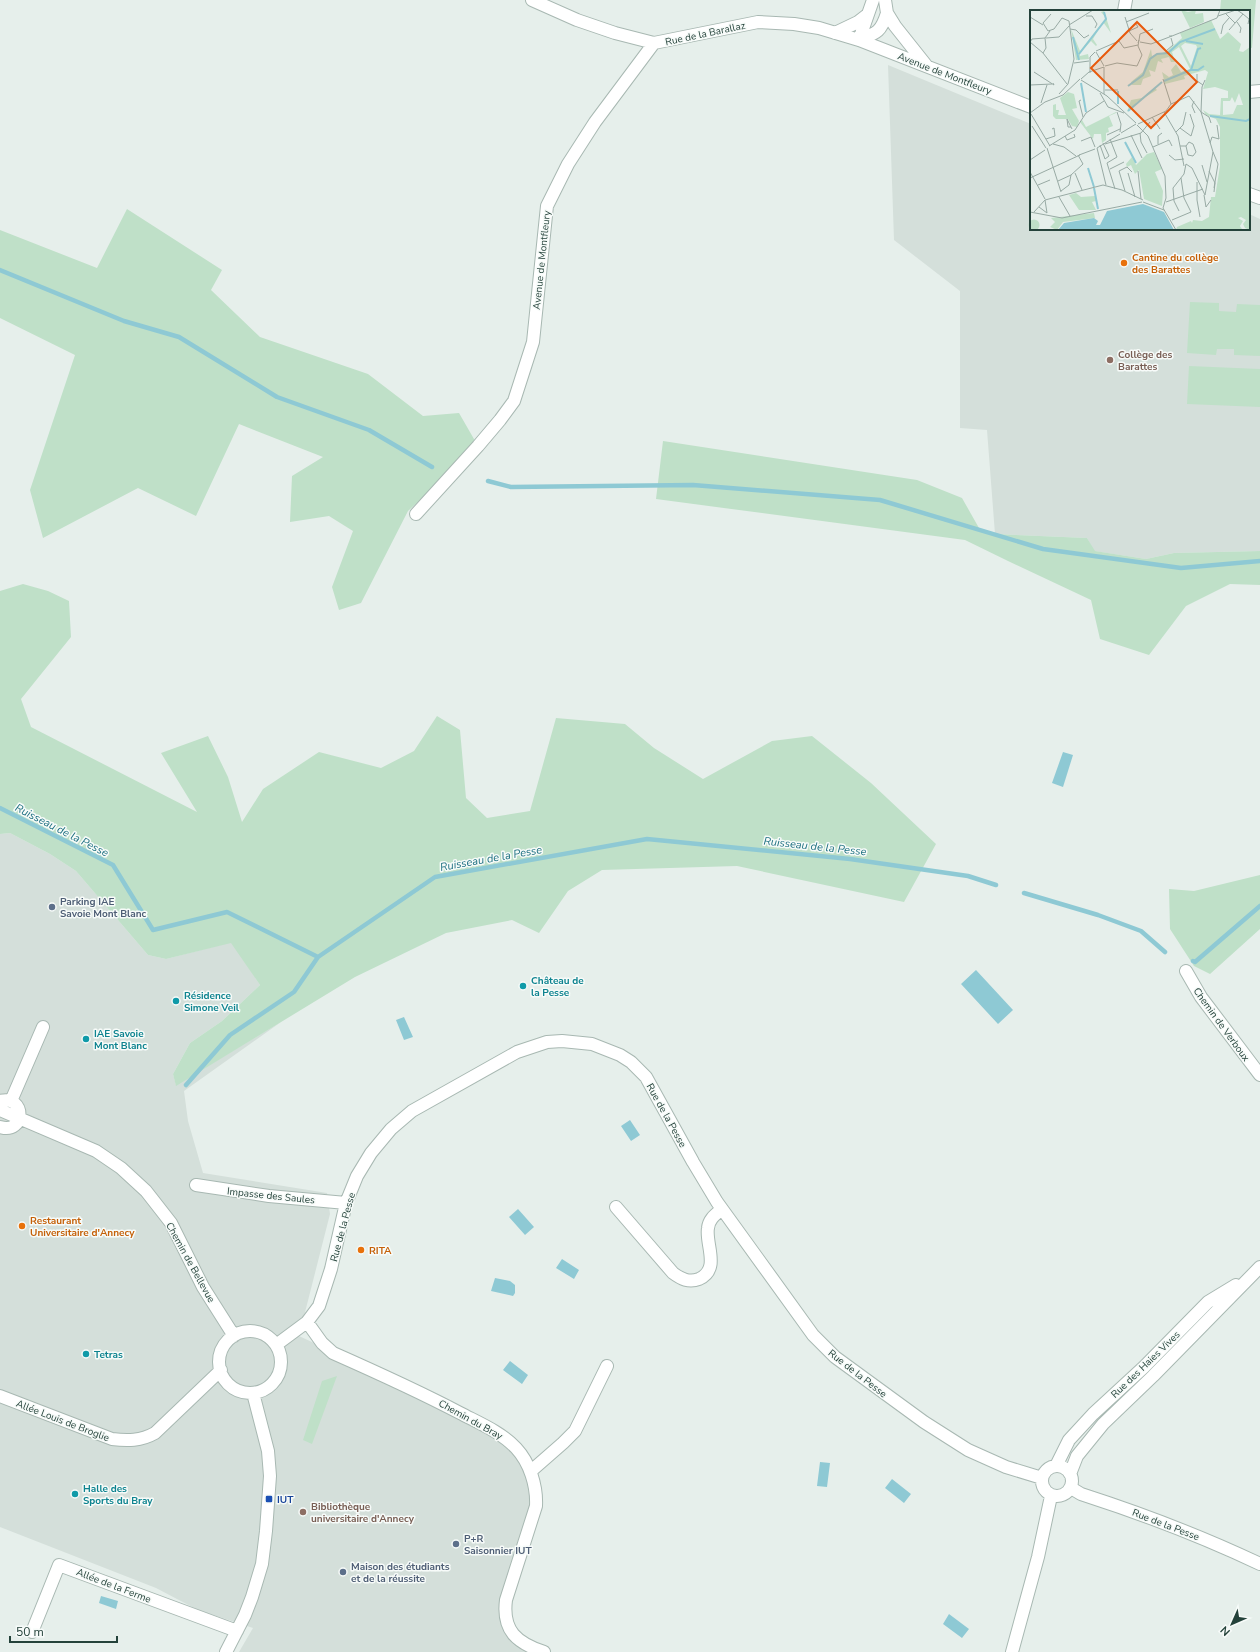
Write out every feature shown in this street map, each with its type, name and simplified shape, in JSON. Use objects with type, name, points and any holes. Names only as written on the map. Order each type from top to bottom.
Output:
[{"type":"street","name":"Rue de la Barallaz","points":[[532,0],[577,20],[615,33],[654,43],[758,22],[794,24],[859,40]]},
{"type":"street","points":[[859,40],[873,0]]},
{"type":"street","points":[[885,0],[888,13],[902,36],[928,67]]},
{"type":"street","points":[[1124,10],[1126,0]]},
{"type":"street","points":[[859,40],[877,33],[883,26],[888,13]]},
{"type":"street","points":[[835,33],[858,22],[867,15]]},
{"type":"street","name":"Avenue de Montfleury","points":[[859,40],[1030,107]]},
{"type":"street","name":"Avenue de Montfleury","points":[[416,514],[478,446],[514,401],[533,342],[547,206],[568,164],[595,122],[654,43]]},
{"type":"street","points":[[1250,92],[1260,91]]},
{"type":"street","points":[[1250,194],[1260,198]]},
{"type":"street","name":"Chemin de Verboux","points":[[1186,971],[1200,997],[1260,1075]]},
{"type":"street","points":[[0,1127],[5,1128],[14,1126],[19,1118],[18,1108],[6,1101],[43,1027]]},
{"type":"street","name":"Rue de la Pesse","points":[[276,1345],[307,1322],[315,1314],[323,1296],[346,1203],[357,1176],[380,1141],[412,1111],[517,1052],[547,1042],[562,1041],[592,1044],[604,1048],[631,1062],[639,1069],[652,1086],[693,1162],[722,1209],[813,1334],[835,1357],[918,1418],[968,1450],[1006,1467],[1042,1478]]},
{"type":"street","name":"Chemin de Bellevue","points":[[0,1110],[96,1151],[121,1168],[146,1191],[171,1223],[203,1286],[234,1336]]},
{"type":"street","name":"Impasse des Saules","points":[[196,1185],[269,1196],[346,1203]]},
{"type":"street","points":[[616,1207],[673,1273],[680,1279],[688,1281],[701,1278],[710,1266],[711,1250],[708,1230],[713,1216],[722,1209]]},
{"type":"street","name":"Rue des Haies Vives","points":[[1070,1474],[1077,1456],[1103,1424],[1153,1376],[1260,1267]]},
{"type":"street","name":"Rue des Haies Vives","points":[[1056,1466],[1069,1440],[1208,1302],[1249,1278]]},
{"type":"street","name":"Chemin du Bray","points":[[307,1322],[322,1343],[333,1353],[420,1392],[500,1434],[517,1449],[531,1471],[537,1495],[536,1506],[506,1600],[504,1613],[515,1637],[528,1647],[544,1652]]},
{"type":"street","points":[[248,1331],[257,1332],[264,1334],[276,1345],[281,1355],[279,1372],[275,1381],[268,1387],[253,1392],[243,1392],[235,1389],[228,1383],[221,1370],[221,1351],[226,1343],[234,1336],[248,1331]]},
{"type":"street","points":[[531,1471],[563,1443],[575,1430],[607,1366]]},
{"type":"street","name":"Allée Louis de Broglie","points":[[0,1396],[112,1439],[126,1441],[135,1440],[148,1437],[155,1433],[221,1370]]},
{"type":"street","points":[[226,1652],[237,1632],[252,1597],[262,1564],[269,1498],[270,1476],[268,1451],[253,1392]]},
{"type":"street","points":[[1056,1466],[1062,1467],[1070,1474],[1072,1484],[1068,1492],[1060,1496],[1051,1496],[1043,1488],[1042,1478],[1046,1471],[1056,1466]]},
{"type":"street","name":"Rue de la Pesse","points":[[1071,1488],[1081,1494],[1154,1518],[1208,1539],[1260,1564]]},
{"type":"street","points":[[1012,1652],[1038,1557],[1051,1496]]},
{"type":"street","name":"Allée de la Ferme","points":[[32,1632],[60,1565],[237,1632]]},
{"type":"shaded area","name":"Collège des Barattes","points":[[888,65],[1030,124],[1030,230],[1250,230],[1250,214],[1260,219],[1260,551],[1174,553],[1146,559],[1094,551],[1087,538],[995,534],[987,430],[960,428],[960,291],[894,240]]},
{"type":"shaded area","points":[[10,833],[50,854],[76,871],[148,955],[166,959],[232,942],[260,985],[222,1021],[190,1043],[173,1074],[176,1085],[281,1022],[184,1091],[188,1121],[203,1173],[327,1193],[330,1214],[299,1336],[419,1392],[506,1437],[528,1466],[537,1497],[506,1600],[509,1626],[544,1652],[239,1652],[253,1628],[198,1610],[156,1588],[0,1527],[0,834]]},
{"type":"green space","points":[[1221,0],[1256,0],[1252,48],[1250,47],[1250,10],[1220,10]]},
{"type":"green space","points":[[127,209],[222,270],[211,290],[260,337],[368,374],[423,416],[459,413],[478,446],[408,511],[361,603],[339,610],[332,587],[353,531],[329,516],[290,522],[292,476],[323,457],[239,424],[196,516],[138,488],[43,538],[30,490],[75,355],[0,318],[0,230],[97,268]]},
{"type":"green space","points":[[1190,302],[1219,303],[1219,311],[1236,312],[1237,304],[1260,305],[1260,356],[1234,355],[1234,349],[1217,349],[1216,355],[1187,353]]},
{"type":"green space","points":[[1189,366],[1260,369],[1260,407],[1187,404]]},
{"type":"green space","points":[[663,441],[917,480],[962,498],[979,528],[995,534],[1087,538],[1095,551],[1146,559],[1174,553],[1260,551],[1260,585],[1230,584],[1186,606],[1149,655],[1100,639],[1091,600],[965,540],[656,499]]},
{"type":"green space","points":[[23,584],[48,591],[69,601],[71,637],[21,699],[31,727],[197,812],[161,753],[208,736],[228,777],[242,822],[263,789],[319,752],[381,768],[414,751],[437,716],[460,730],[466,798],[487,818],[530,811],[556,718],[625,724],[654,748],[703,779],[772,741],[812,736],[871,783],[936,844],[904,902],[737,866],[602,870],[568,891],[539,933],[512,920],[446,933],[355,977],[176,1086],[173,1074],[190,1043],[222,1021],[260,985],[231,943],[166,959],[148,955],[76,871],[50,854],[10,833],[0,834],[0,591]]},
{"type":"green space","points":[[1260,875],[1260,929],[1210,974],[1194,966],[1170,929],[1169,889],[1194,891]]},
{"type":"green space","points":[[337,1376],[312,1444],[303,1440],[322,1381]]},
{"type":"water","points":[[1063,752],[1073,755],[1063,787],[1052,783]]},
{"type":"water","points":[[976,970],[1013,1010],[998,1024],[961,984]]},
{"type":"water","points":[[404,1017],[413,1037],[404,1040],[396,1020]]},
{"type":"water","points":[[630,1120],[640,1135],[631,1141],[621,1126]]},
{"type":"water","points":[[518,1209],[534,1227],[525,1235],[509,1217]]},
{"type":"water","points":[[562,1259],[579,1270],[574,1279],[556,1268]]},
{"type":"water","points":[[495,1278],[510,1281],[515,1285],[515,1293],[513,1296],[491,1291]]},
{"type":"water","points":[[510,1361],[528,1375],[522,1384],[503,1370]]},
{"type":"water","points":[[820,1462],[830,1463],[827,1487],[817,1486]]},
{"type":"water","points":[[892,1479],[911,1494],[904,1503],[885,1488]]},
{"type":"water","points":[[101,1596],[118,1601],[116,1609],[99,1603]]},
{"type":"water","points":[[949,1614],[969,1629],[962,1638],[943,1624]]},
{"type":"waterway","points":[[0,270],[124,321],[179,337],[277,397],[369,430],[432,467]]},
{"type":"waterway","points":[[488,481],[511,487],[693,485],[880,500],[1043,549],[1181,568],[1260,561]]},
{"type":"waterway","name":"Ruisseau de la Pesse","points":[[0,808],[113,865],[153,930],[227,912],[318,957],[435,877],[647,839],[850,859],[968,876],[996,885]]},
{"type":"waterway","name":"Ruisseau de la Pesse","points":[[1024,893],[1098,915],[1141,931],[1165,952]]},
{"type":"waterway","name":"Ruisseau de la Pesse","points":[[1193,961],[1195,962],[1260,906]]},
{"type":"waterway","points":[[186,1085],[230,1035],[294,992],[318,957]]},
{"type":"place","name":"Cantine du collège des Barattes","points":[[1124,263]]},
{"type":"place","name":"Collège des Barattes","points":[[1110,360]]},
{"type":"place","name":"Parking IAE Savoie Mont Blanc","points":[[52,907]]},
{"type":"place","name":"Château de la Pesse","points":[[523,986]]},
{"type":"place","name":"Résidence Simone Veil","points":[[176,1001]]},
{"type":"place","name":"IAE Savoie Mont Blanc","points":[[86,1039]]},
{"type":"place","name":"Restaurant Universitaire d'Annecy","points":[[22,1226]]},
{"type":"place","name":"RITA","points":[[361,1250]]},
{"type":"place","name":"Tetras","points":[[86,1354]]},
{"type":"place","name":"Halle des Sports du Bray","points":[[75,1494]]},
{"type":"place","name":"IUT","points":[[269,1499]]},
{"type":"place","name":"Bibliothèque universitaire d'Annecy","points":[[303,1512]]},
{"type":"place","name":"P+R Saisonnier IUT","points":[[456,1544]]},
{"type":"place","name":"Maison des étudiants et de la réussite","points":[[343,1572]]}]
